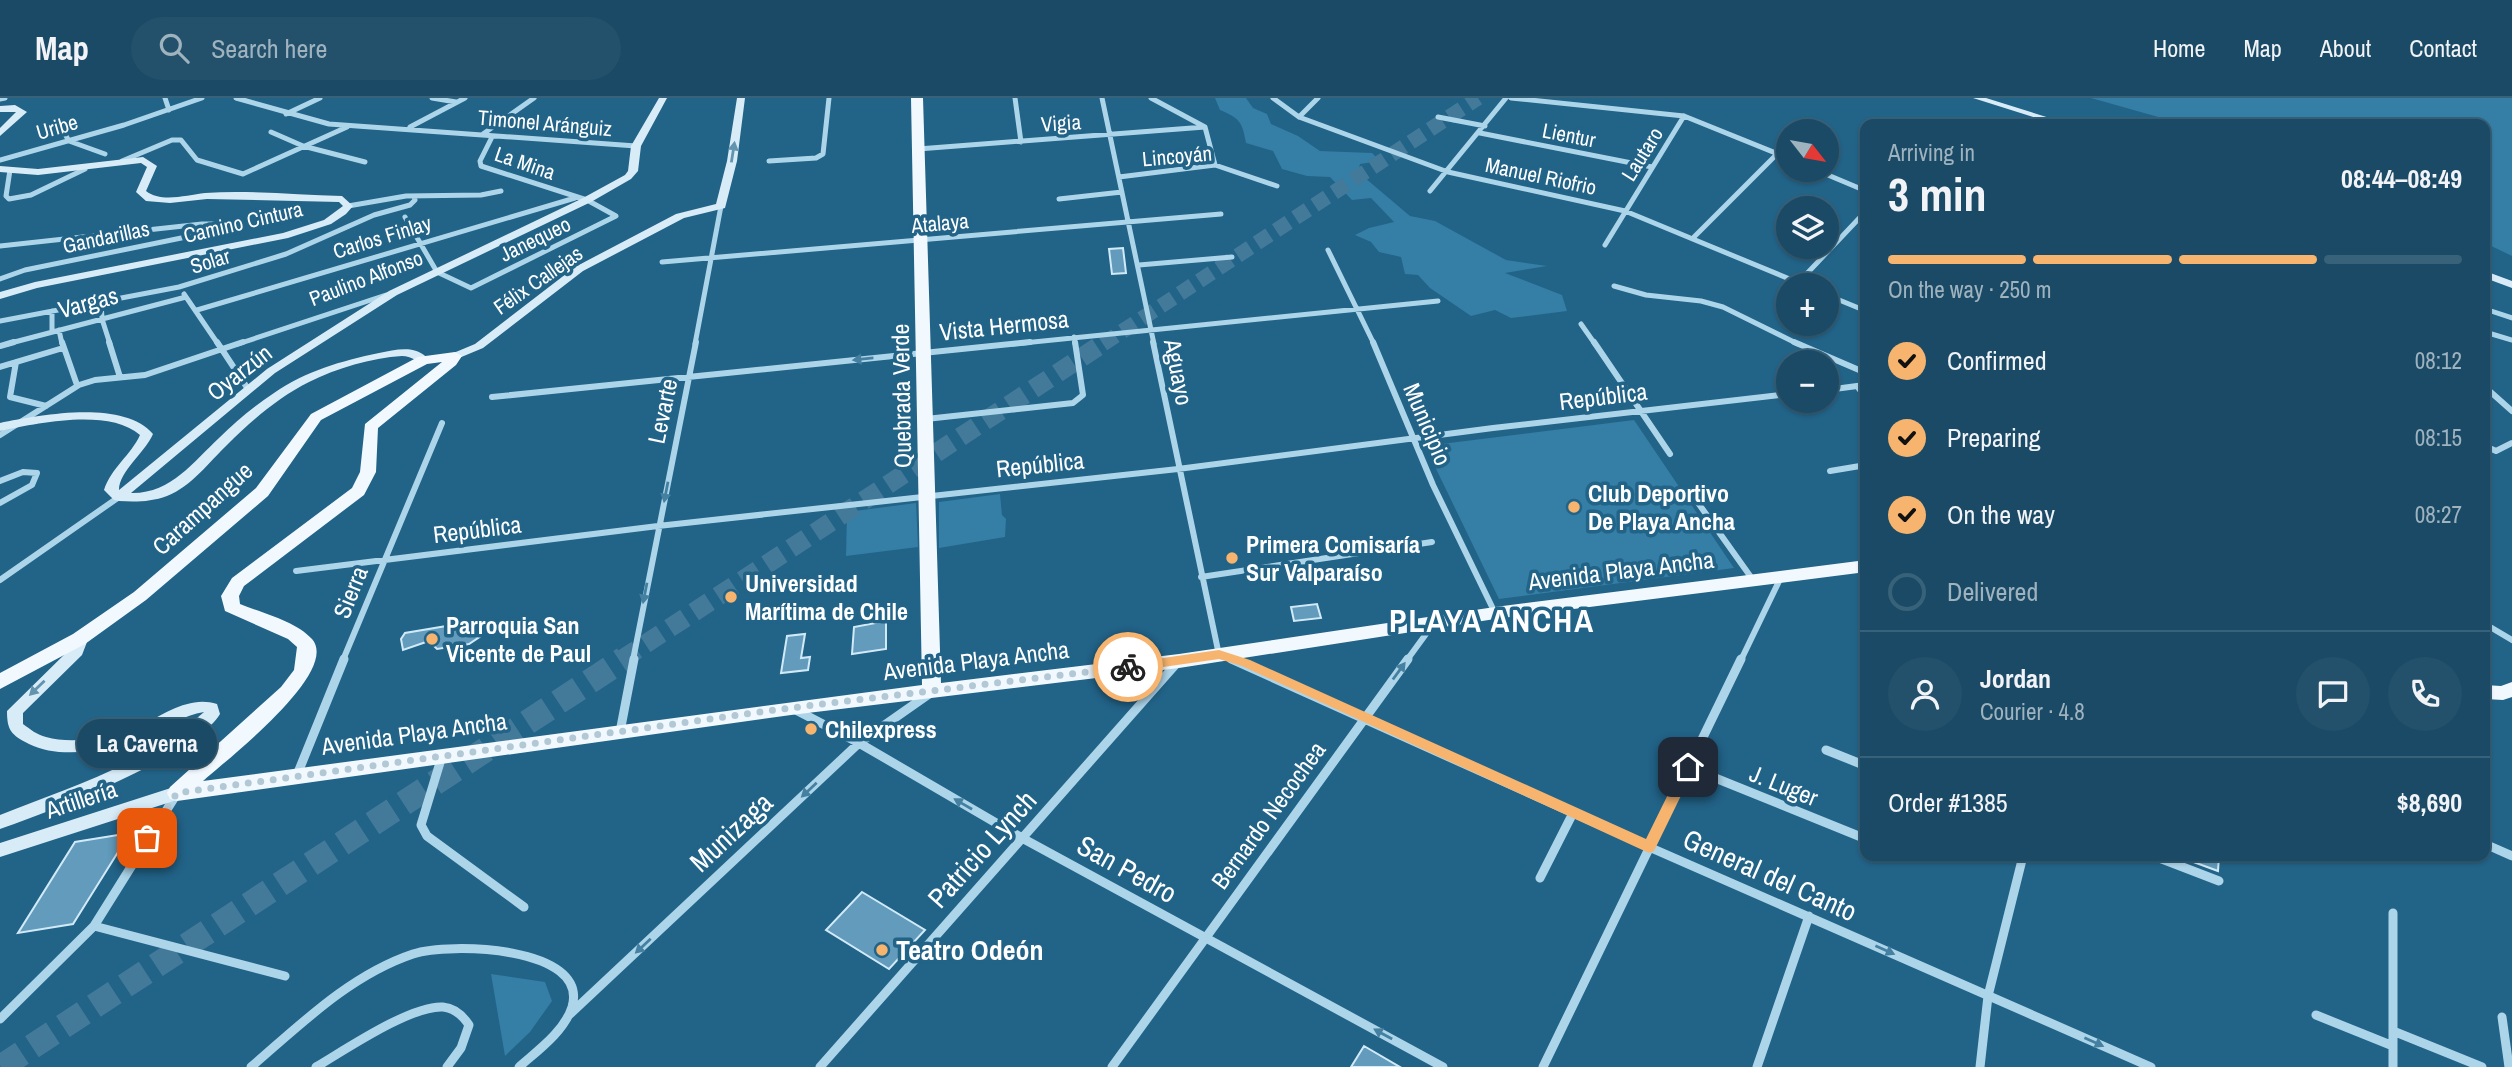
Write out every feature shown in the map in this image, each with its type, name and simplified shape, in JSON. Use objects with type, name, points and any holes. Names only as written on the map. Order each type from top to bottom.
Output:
[{"type":"main road","name":"Paulino Alfonso","points":[[393,293],[632,174],[636,146],[663,98]]},
{"type":"main road","name":"Levarte","points":[[721,206],[732,161],[741,98]]},
{"type":"main road","name":"Quebrada Verde","points":[[918,98],[932,692]]},
{"type":"main road","points":[[1977,98],[2047,119]]},
{"type":"main road","points":[[0,109],[15,108],[22,112],[0,133]]},
{"type":"main road","name":"Camino Cintura","points":[[0,296],[35,285],[284,236],[322,223],[340,214],[348,206],[346,201],[337,198],[150,199],[143,195],[140,189],[152,164],[143,160],[122,160],[85,169],[38,172],[5,169]]},
{"type":"main road","name":"Félix Callejas","points":[[455,356],[479,346],[579,269],[680,216],[721,206]]},
{"type":"main road","points":[[2490,276],[2512,285]]},
{"type":"main road","name":"Oyarzún","points":[[120,497],[271,371],[393,293]]},
{"type":"main road","points":[[0,427],[29,421],[114,418],[142,427],[147,434],[143,446],[112,481],[111,490],[120,497],[141,498],[175,487],[260,410],[291,387],[316,373],[353,362],[408,352],[420,355],[423,360],[455,356]]},
{"type":"main road","points":[[177,793],[288,692],[303,672],[308,658],[306,644],[294,634],[231,607],[230,596],[238,582],[358,491],[368,472],[370,427],[455,356]]},
{"type":"main road","name":"Carampangue","points":[[0,682],[79,639],[141,596],[262,492],[316,417],[423,360]]},
{"type":"main road","name":"Avenida Playa Ancha","points":[[177,793],[791,708],[1178,661],[1495,613],[1860,567]]},
{"type":"main road","points":[[0,822],[126,769],[195,730],[212,714],[212,708],[195,708],[141,732],[103,741],[50,745],[34,740],[15,726],[15,711],[77,651],[79,639]]},
{"type":"main road","points":[[2490,692],[2503,693],[2512,689]]},
{"type":"main road","name":"Artillería","points":[[0,850],[177,793]]},
{"type":"street","points":[[0,99],[5,98]]},
{"type":"street","points":[[164,98],[169,110]]},
{"type":"street","name":"Uribe","points":[[0,160],[202,98]]},
{"type":"street","name":"Timonel Aránguiz","points":[[236,98],[313,122],[636,146]]},
{"type":"street","points":[[285,114],[320,98]]},
{"type":"street","points":[[432,98],[457,102]]},
{"type":"street","points":[[409,128],[465,98]]},
{"type":"street","name":"La Mina","points":[[482,134],[534,98]]},
{"type":"street","points":[[769,161],[816,158],[823,154],[829,98]]},
{"type":"street","points":[[1015,98],[1021,142]]},
{"type":"street","name":"Aguayo","points":[[1102,98],[1219,654]]},
{"type":"street","points":[[1151,98],[1206,127],[1215,165]]},
{"type":"street","name":"Manuel Riofrio","points":[[1273,98],[1299,117],[1448,172],[1625,211],[1694,237],[1776,273]]},
{"type":"street","points":[[1299,117],[1318,98]]},
{"type":"street","points":[[1430,191],[1508,98],[1684,116],[1776,152]]},
{"type":"street","name":"Lautaro","points":[[1605,245],[1684,116]]},
{"type":"street","points":[[1438,117],[1485,127]]},
{"type":"street","points":[[55,120],[69,141],[105,154]]},
{"type":"street","points":[[122,160],[172,140],[181,140],[197,160],[243,174],[348,126]]},
{"type":"street","name":"Vigia","points":[[918,149],[1206,127]]},
{"type":"street","points":[[271,132],[303,146],[365,162]]},
{"type":"street","name":"Lientur","points":[[1480,133],[1652,167]]},
{"type":"street","name":"La Mina","points":[[491,139],[480,161],[481,166],[582,199]]},
{"type":"street","points":[[1694,237],[1776,155]]},
{"type":"street","name":"Lincoyán","points":[[1119,177],[1215,165],[1276,186]]},
{"type":"street","name":"Camino Cintura","points":[[5,169],[6,196],[9,199],[19,199],[85,169]]},
{"type":"street","points":[[1839,180],[1860,188]]},
{"type":"street","points":[[348,206],[393,198],[481,195],[501,191]]},
{"type":"street","points":[[1059,199],[1122,192]]},
{"type":"street","name":"Solar","points":[[0,321],[179,287],[286,254],[374,215],[410,205],[414,203],[414,197]]},
{"type":"street","name":"Carlos Finlay","points":[[197,310],[419,242],[582,199]]},
{"type":"street","name":"Janequeo","points":[[437,271],[471,288],[616,216],[582,199]]},
{"type":"street","name":"Levarte","points":[[620,732],[721,206]]},
{"type":"street","name":"Atalaya","points":[[662,262],[1220,214]]},
{"type":"street","points":[[405,217],[437,271]]},
{"type":"street","points":[[1811,273],[1860,218]]},
{"type":"street","name":"Gandarillas","points":[[0,246],[202,224],[214,224],[218,227],[196,235],[25,270],[0,279]]},
{"type":"street","name":"Municipio","points":[[1328,250],[1495,613]]},
{"type":"street","points":[[1139,265],[1233,257]]},
{"type":"street","points":[[1614,286],[1646,295],[1701,301],[1723,307],[1772,333],[1860,370]]},
{"type":"street","points":[[179,287],[248,389]]},
{"type":"street","name":"Paulino Alfonso","points":[[0,435],[29,421],[78,385],[104,377],[145,376],[393,293]]},
{"type":"street","name":"Vargas","points":[[0,346],[186,297]]},
{"type":"street","points":[[1839,300],[1860,309]]},
{"type":"street","name":"Vista Hermosa","points":[[492,397],[1437,301]]},
{"type":"street","points":[[102,302],[102,319],[120,377]]},
{"type":"street","points":[[52,311],[56,331],[78,385]]},
{"type":"street","points":[[2490,311],[2512,318]]},
{"type":"street","points":[[1581,324],[1670,454]]},
{"type":"street","points":[[2490,333],[2512,340]]},
{"type":"street","points":[[926,419],[1073,403],[1083,396],[1074,337]]},
{"type":"street","points":[[0,367],[63,348]]},
{"type":"street","points":[[16,362],[10,397],[46,406]]},
{"type":"street","points":[[1857,386],[1860,390]]},
{"type":"street","points":[[1839,388],[1860,386]]},
{"type":"street","points":[[2490,391],[2512,411]]},
{"type":"street","name":"República","points":[[296,571],[1776,395]]},
{"type":"street","name":"Sierra","points":[[296,776],[383,561],[443,423]]},
{"type":"street","points":[[2490,448],[2496,451],[2512,443]]},
{"type":"street","points":[[1830,471],[1860,466]]},
{"type":"street","points":[[0,481],[20,473],[37,473],[32,485],[0,503]]},
{"type":"street","points":[[0,580],[120,497]]},
{"type":"street","points":[[1696,500],[1753,580]]},
{"type":"street","points":[[1201,577],[1432,542]]},
{"type":"street","points":[[1543,1067],[1781,577]]},
{"type":"street","name":"Bernardo Necochea","points":[[1112,1067],[1435,622]]},
{"type":"street","points":[[2490,627],[2512,639]]},
{"type":"street","name":"General del Canto","points":[[1219,654],[1246,663],[1649,847],[2151,1067]]},
{"type":"street","name":"Patricio Lynch","points":[[820,1067],[1178,661]]},
{"type":"street","name":"Munizaga","points":[[519,1067],[569,1015],[859,743],[932,692]]},
{"type":"street","name":"San Pedro","points":[[791,708],[859,743],[1022,838],[1443,1067]]},
{"type":"street","points":[[1826,750],[1860,764]]},
{"type":"street","points":[[442,755],[421,825],[427,836],[524,907]]},
{"type":"street","name":"J. Luger","points":[[1688,767],[1860,837]]},
{"type":"street","points":[[0,1018],[94,926],[177,793]]},
{"type":"street","points":[[1541,878],[1573,813]]},
{"type":"street","points":[[2490,846],[2512,856]]},
{"type":"street","points":[[1979,1067],[1988,996],[2022,861]]},
{"type":"street","points":[[2167,861],[2219,881]]},
{"type":"street","points":[[2393,914],[2393,1067]]},
{"type":"street","points":[[1757,1067],[1809,916]]},
{"type":"street","points":[[94,926],[285,976]]},
{"type":"street","points":[[251,1067],[344,992],[405,957],[442,947],[467,947],[528,958],[554,967],[562,972],[572,986],[573,1005],[569,1015]]},
{"type":"street","points":[[316,1067],[423,1010],[444,1007],[461,1013],[470,1024],[461,1048],[447,1067]]},
{"type":"street","points":[[2316,1015],[2393,1046]]},
{"type":"street","points":[[2502,1017],[2509,1067]]},
{"type":"street","points":[[2393,1031],[2482,1067]]},
{"type":"shaded area","points":[[1215,98],[1246,98],[1253,108],[1267,114],[1271,124],[1298,136],[1320,151],[1372,153],[1380,161],[1360,164],[1358,172],[1410,216],[1435,221],[1506,260],[1547,266],[1505,273],[1562,295],[1567,311],[1511,318],[1495,310],[1471,316],[1430,288],[1418,275],[1405,274],[1401,257],[1379,252],[1371,242],[1355,235],[1369,228],[1394,222],[1371,198],[1352,200],[1330,177],[1307,176],[1282,169],[1273,151],[1246,143],[1239,122],[1220,110]]},
{"type":"shaded area","points":[[2091,98],[2512,98],[2512,256],[2490,245],[2490,119],[2165,119]]},
{"type":"shaded area","name":"Club Deportivo De Playa Ancha","points":[[1634,420],[1734,568],[1499,599],[1425,446]]},
{"type":"shaded area","points":[[1000,494],[1002,515],[1006,519],[1005,537],[939,548],[939,502]]},
{"type":"shaded area","points":[[916,503],[918,547],[846,556],[847,512]]},
{"type":"shaded area","points":[[491,974],[545,982],[552,1001],[530,1032],[505,1056]]},
{"type":"building","points":[[1123,248],[1126,273],[1112,274],[1109,249]]},
{"type":"building","points":[[1317,604],[1321,618],[1294,621],[1291,607]]},
{"type":"building","points":[[886,621],[886,649],[852,654],[854,627]]},
{"type":"building","name":"Parroquia San Vicente de Paul","points":[[470,622],[485,627],[481,636],[469,644],[437,649],[429,641],[403,650],[401,639],[405,633]]},
{"type":"building","points":[[805,634],[801,658],[810,657],[808,670],[781,673],[787,636]]},
{"type":"building","points":[[130,833],[73,924],[18,933],[75,842]]},
{"type":"building","points":[[2191,861],[2219,861],[2218,871]]},
{"type":"building","name":"Teatro Odeón","points":[[862,892],[925,930],[889,969],[826,930]]},
{"type":"building","points":[[1364,1046],[1400,1067],[1351,1067]]},
{"type":"tunnel","points":[[1103,344],[1478,98]]},
{"type":"tunnel","points":[[621,660],[1105,342]]},
{"type":"tunnel","points":[[1,1067],[624,659]]},
{"type":"way so far","points":[[147,838],[177,793],[782,709],[1128,667]]},
{"type":"place","name":"Club Deportivo De Playa Ancha","points":[[1574,507]]},
{"type":"place","name":"Primera Comisaría Sur Valparaíso","points":[[1232,558]]},
{"type":"place","name":"Universidad Marítima de Chile","points":[[731,597]]},
{"type":"place","name":"Parroquia San Vicente de Paul","points":[[432,639]]},
{"type":"place","name":"Chilexpress","points":[[811,729]]},
{"type":"place","name":"La Caverna","points":[[147,838]]},
{"type":"place","name":"Teatro Odeón","points":[[882,950]]},
{"type":"district","name":"PLAYA ANCHA","points":[[1492,620]]},
{"type":"route","points":[[1128,667],[1219,654],[1246,663],[1649,847],[1688,767]]}]
